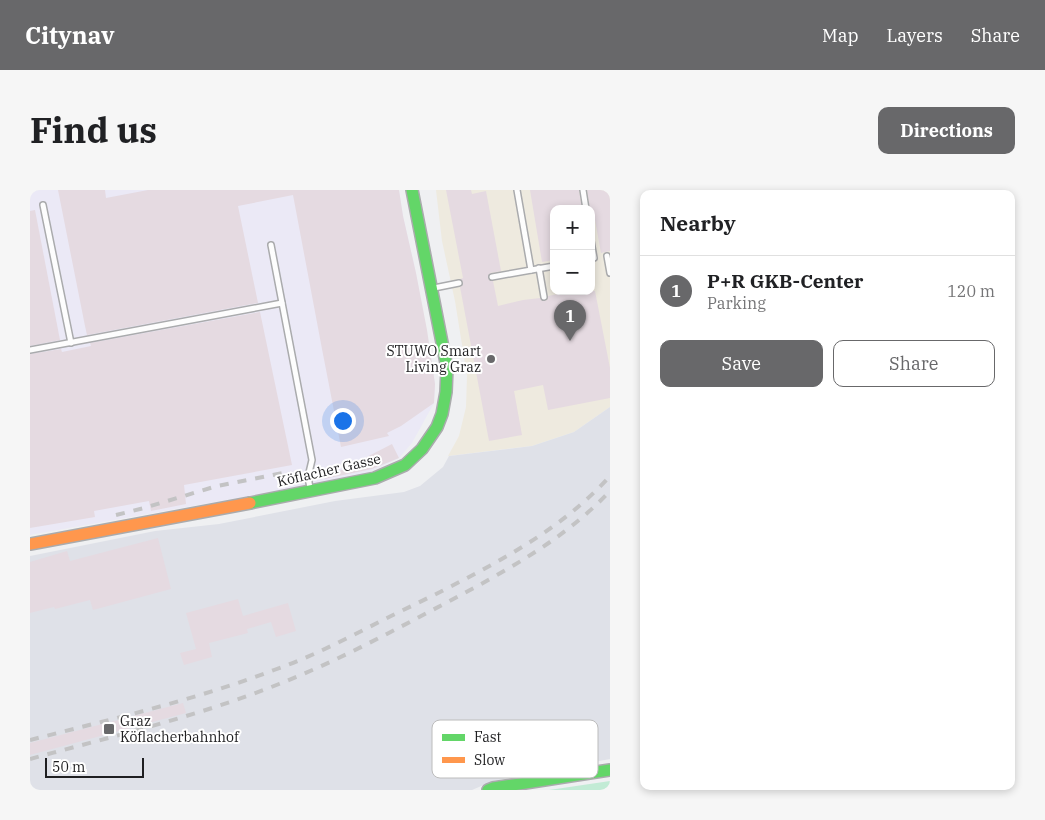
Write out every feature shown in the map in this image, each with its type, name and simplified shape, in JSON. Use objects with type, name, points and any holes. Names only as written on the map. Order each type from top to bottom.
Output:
[{"type":"street","name":"Köflacher Gasse","points":[[30,544],[375,478],[405,465],[422,449],[437,427],[442,414],[446,392],[447,368],[412,190]]},
{"type":"street","points":[[488,790],[558,778]]},
{"type":"lane","points":[[518,190],[531,270]]},
{"type":"lane","points":[[583,190],[585,205]]},
{"type":"lane","points":[[43,205],[71,343]]},
{"type":"lane","points":[[271,245],[312,460],[308,477],[310,491]]},
{"type":"lane","points":[[595,258],[608,255],[610,273]]},
{"type":"lane","points":[[492,277],[550,267]]},
{"type":"lane","points":[[539,268],[544,297]]},
{"type":"lane","points":[[431,289],[459,283]]},
{"type":"lane","points":[[30,350],[282,303]]},
{"type":"shaded area","points":[[30,190],[399,190],[416,273],[435,384],[434,403],[412,443],[399,458],[361,476],[30,535]]},
{"type":"shaded area","points":[[436,190],[610,190],[610,407],[574,432],[532,446],[448,456],[459,436],[466,407],[467,376],[455,301],[442,241]]},
{"type":"shaded area","points":[[610,407],[610,759],[598,761],[598,720],[432,720],[432,778],[509,778],[493,781],[472,790],[30,790],[30,556],[155,531],[219,524],[335,501],[404,492],[420,486],[443,467],[449,456],[532,446],[574,432]]},
{"type":"green space","points":[[610,781],[610,790],[549,790]]},
{"type":"building","points":[[58,190],[105,190],[106,198],[148,190],[399,190],[427,330],[435,384],[434,403],[401,426],[387,433],[389,436],[341,447],[293,195],[238,206],[258,303],[87,335]]},
{"type":"building","points":[[446,190],[471,190],[472,194],[486,191],[501,271],[490,273],[488,277],[489,280],[493,281],[498,306],[540,298],[542,301],[545,301],[548,299],[548,296],[553,295],[595,295],[595,291],[610,368],[610,398],[548,410],[543,385],[514,391],[522,435],[489,441],[460,287],[463,283],[460,279],[463,278]]},
{"type":"building","points":[[530,190],[579,190],[581,205],[550,205],[550,261],[542,262]]},
{"type":"building","points":[[587,190],[610,190],[610,251],[601,253],[595,220],[595,205],[589,205]]},
{"type":"building","points":[[35,210],[60,340],[30,346],[30,211]]},
{"type":"building","points":[[260,312],[292,465],[184,485],[186,504],[151,511],[149,501],[94,511],[95,517],[30,528],[30,354],[61,349],[62,352],[91,346],[90,343]]},
{"type":"building","points":[[392,444],[399,458],[372,469],[324,479]]},
{"type":"building","points":[[158,538],[171,589],[93,610],[90,600],[30,613],[30,562],[67,551],[70,561]]},
{"type":"building","points":[[238,599],[243,616],[288,603],[296,631],[276,637],[271,622],[247,629],[248,633],[209,643],[212,657],[184,665],[180,653],[196,649],[186,613]]},
{"type":"building","points":[[183,703],[186,713],[30,755],[30,743]]},
{"type":"railway","points":[[116,515],[217,486],[283,473]]},
{"type":"railway","points":[[30,740],[214,691],[315,654],[442,591],[532,541],[573,511],[610,476]]},
{"type":"railway","points":[[30,759],[218,706],[279,684],[321,666],[362,647],[465,593],[531,555],[592,509],[610,491]]},
{"type":"traffic: fast","points":[[250,503],[375,478],[405,465],[422,449],[437,427],[442,414],[446,392],[447,368],[412,190]]},
{"type":"traffic: fast","points":[[598,772],[610,770]]},
{"type":"traffic: fast","points":[[488,790],[558,778]]},
{"type":"traffic: slow","points":[[30,544],[250,503]]},
{"type":"place","name":"P+R GKB-Center","points":[[570,341]]},
{"type":"place","name":"STUWO Smart Living Graz","points":[[491,359]]},
{"type":"place","name":"Graz Köflacherbahnhof","points":[[109,729]]}]
